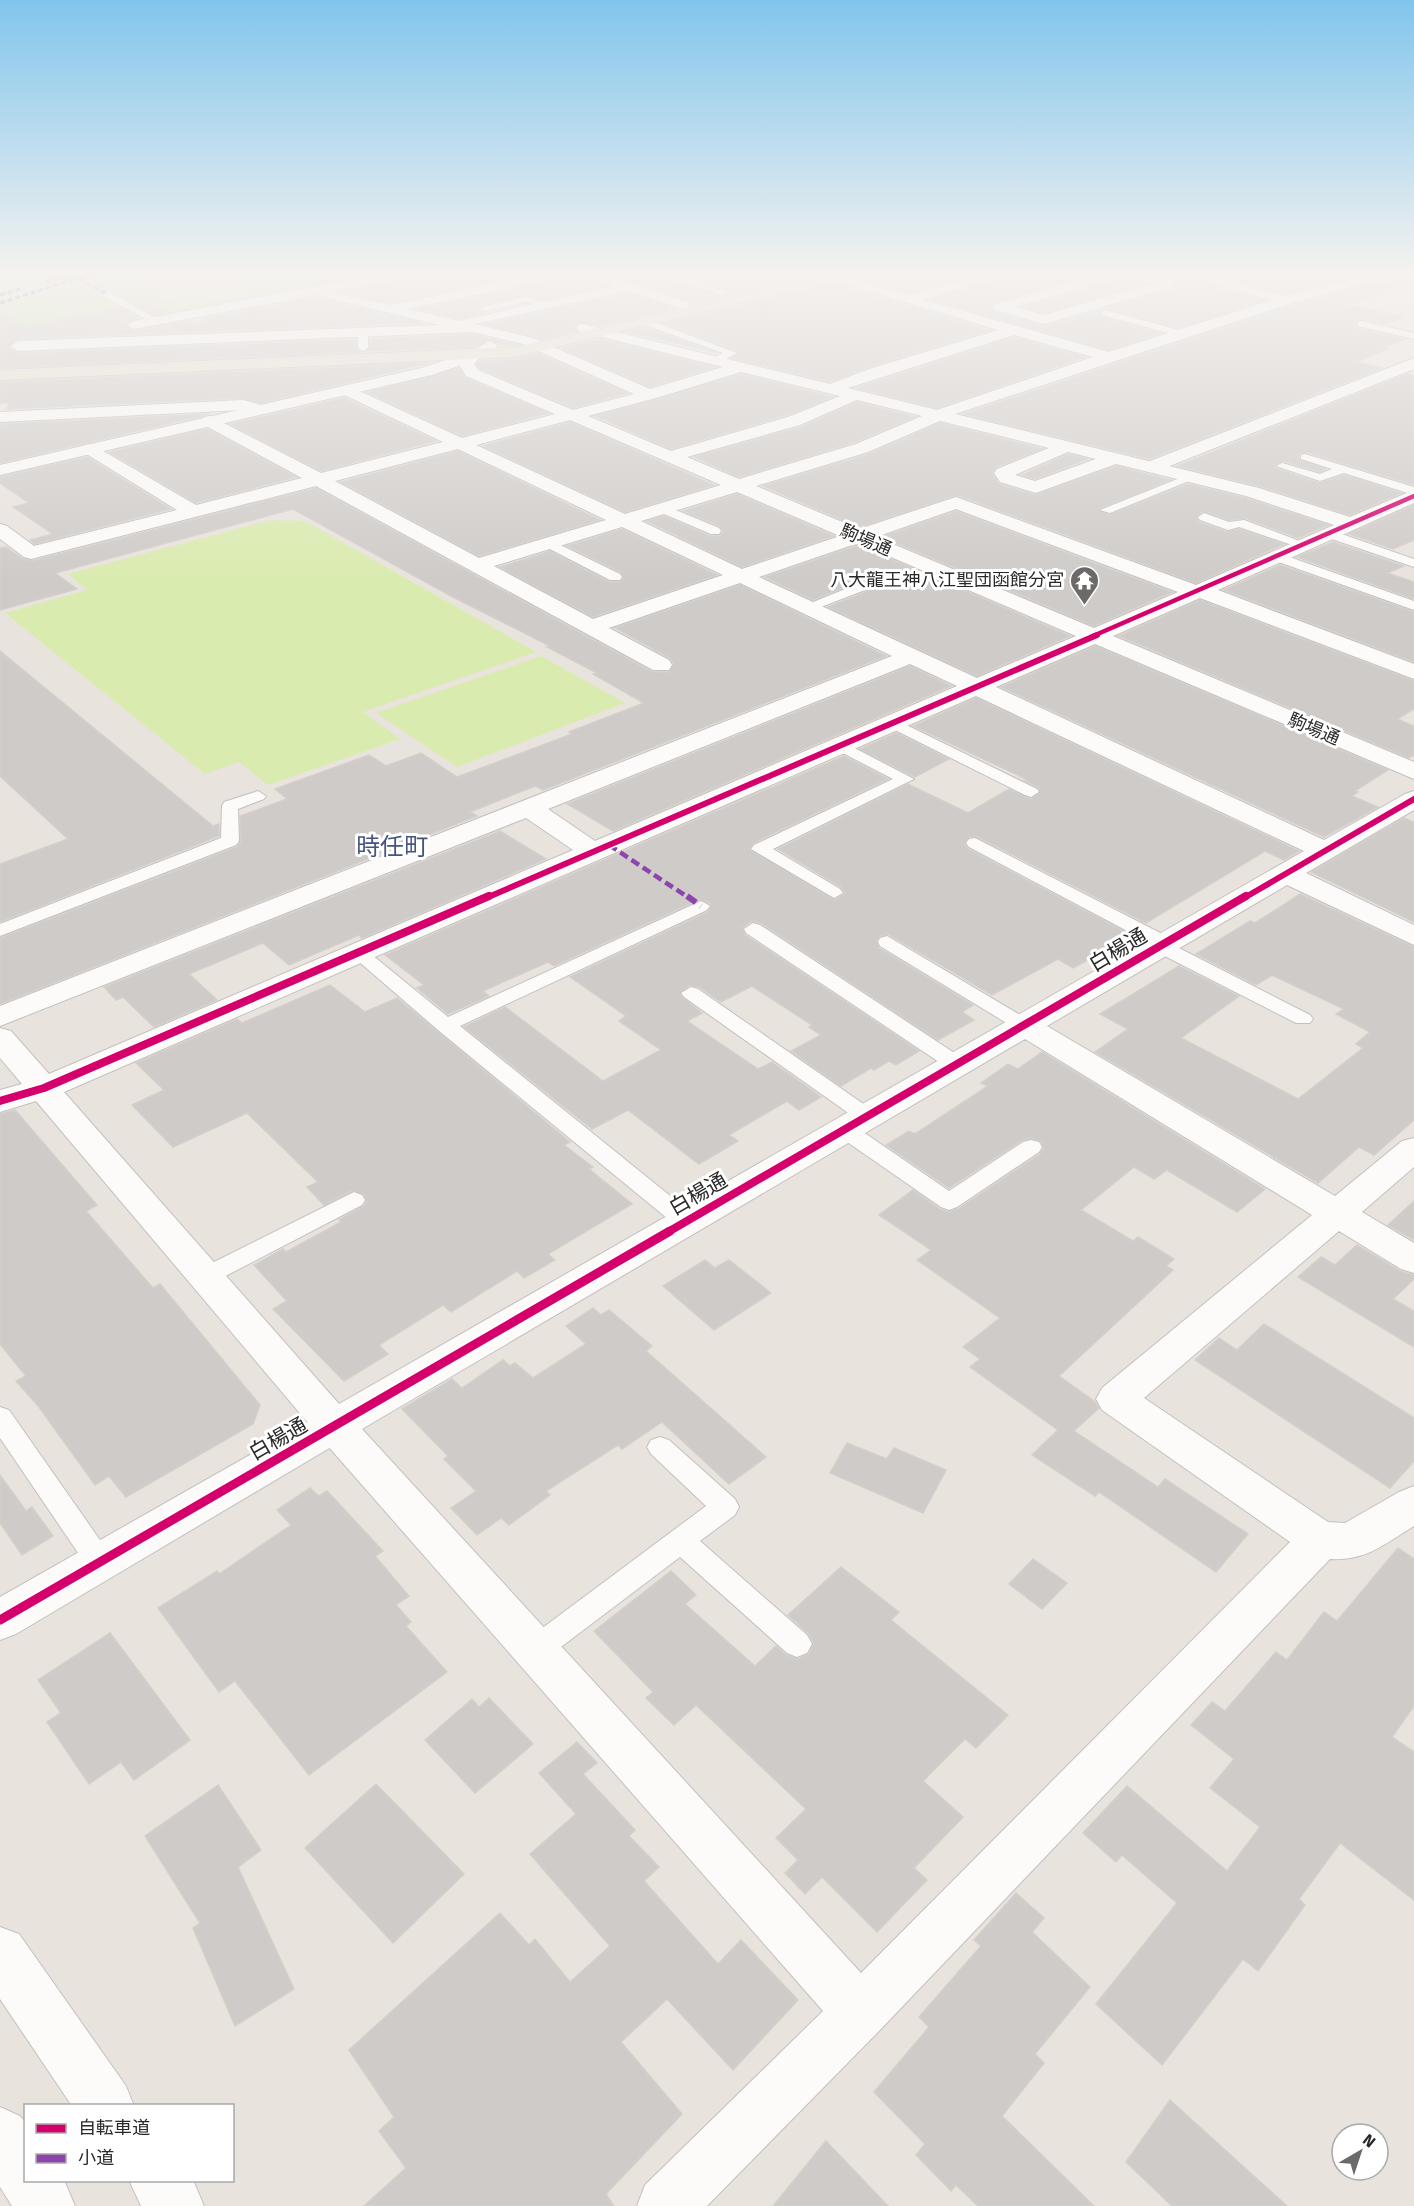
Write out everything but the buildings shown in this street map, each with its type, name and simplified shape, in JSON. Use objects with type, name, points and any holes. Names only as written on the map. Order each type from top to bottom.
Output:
[{"type":"main road","points":[[0,375],[21,374]]},
{"type":"street","points":[[0,470],[417,374]]},
{"type":"street","name":"駒場通","points":[[472,374],[1414,771]]},
{"type":"street","points":[[603,374],[650,395]]},
{"type":"street","points":[[10,559],[650,395],[718,374]]},
{"type":"street","points":[[776,374],[1252,492],[1351,525]]},
{"type":"street","points":[[833,388],[870,374]]},
{"type":"street","points":[[477,565],[862,448],[937,414],[1058,374]]},
{"type":"street","points":[[1151,466],[1386,374]]},
{"type":"street","points":[[346,390],[1323,850]]},
{"type":"street","points":[[669,457],[794,421],[858,394]]},
{"type":"street","points":[[0,417],[243,405],[259,410]]},
{"type":"street","points":[[210,421],[661,665]]},
{"type":"street","points":[[1068,446],[1003,473],[1006,477],[1036,487],[1116,458]]},
{"type":"street","points":[[91,449],[192,511]]},
{"type":"street","points":[[0,1101],[44,1088],[359,954],[1304,546],[1414,496]]},
{"type":"street","points":[[591,627],[956,503],[1411,668]]},
{"type":"street","points":[[1377,513],[1405,522]]},
{"type":"street","points":[[0,530],[31,553]]},
{"type":"street","points":[[0,1017],[911,656]]},
{"type":"street","name":"白楊通","points":[[0,1620],[1414,799]]},
{"type":"street","points":[[527,807],[594,852]]},
{"type":"street","points":[[1284,873],[1414,936]]},
{"type":"street","points":[[1025,1026],[1414,1260]]},
{"type":"street","points":[[0,1038],[334,1426],[860,2012]]},
{"type":"street","points":[[1414,1149],[1116,1399],[1320,1540],[1351,1542],[1414,1504]]},
{"type":"street","points":[[666,2206],[860,2012],[1320,1540]]},
{"type":"street","points":[[0,1953],[105,2104]]},
{"type":"street","points":[[0,2136],[24,2172]]},
{"type":"street","points":[[30,2182],[46,2206]]},
{"type":"street","points":[[159,2182],[175,2206]]},
{"type":"lane","points":[[1305,458],[1414,491]]},
{"type":"lane","points":[[1282,466],[1320,478],[1343,469]]},
{"type":"lane","points":[[1106,510],[1190,477]]},
{"type":"lane","points":[[662,508],[715,531]]},
{"type":"lane","points":[[1204,517],[1228,526],[1240,523],[1304,546]]},
{"type":"lane","points":[[1330,534],[1414,563]]},
{"type":"lane","points":[[548,543],[615,577]]},
{"type":"lane","points":[[1278,557],[1414,606]]},
{"type":"lane","points":[[808,608],[860,587]]},
{"type":"lane","points":[[892,723],[1031,792]]},
{"type":"lane","points":[[834,893],[760,849],[906,779],[841,746]]},
{"type":"lane","points":[[0,930],[230,841],[231,806],[258,796]]},
{"type":"lane","points":[[975,843],[1303,1019]]},
{"type":"lane","points":[[445,1026],[701,906]]},
{"type":"lane","points":[[753,929],[958,1065]]},
{"type":"lane","points":[[888,942],[1025,1026]]},
{"type":"lane","points":[[359,954],[687,1222]]},
{"type":"lane","points":[[691,993],[856,1123],[949,1202],[1030,1147]]},
{"type":"lane","points":[[206,1276],[354,1200]]},
{"type":"lane","points":[[0,1417],[99,1561]]},
{"type":"lane","points":[[535,1650],[725,1507],[660,1447]]},
{"type":"lane","points":[[681,1541],[797,1644]]},
{"type":"green space","points":[[270,520],[305,521],[536,652],[363,712],[400,739],[268,785],[239,762],[205,774],[5,613],[87,590],[68,574]]},
{"type":"green space","points":[[541,656],[625,703],[457,767],[376,713]]},
{"type":"marked path","points":[[609,845],[701,906]]},
{"type":"cycle path","points":[[0,1101],[44,1088],[1278,557],[1414,496]]},
{"type":"cycle path","points":[[0,1620],[1414,799]]},
{"type":"place","name":"八大龍王神八江聖団函館分宮","points":[[1085,606]]},
{"type":"district","name":"時任町","points":[[392,847]]}]
